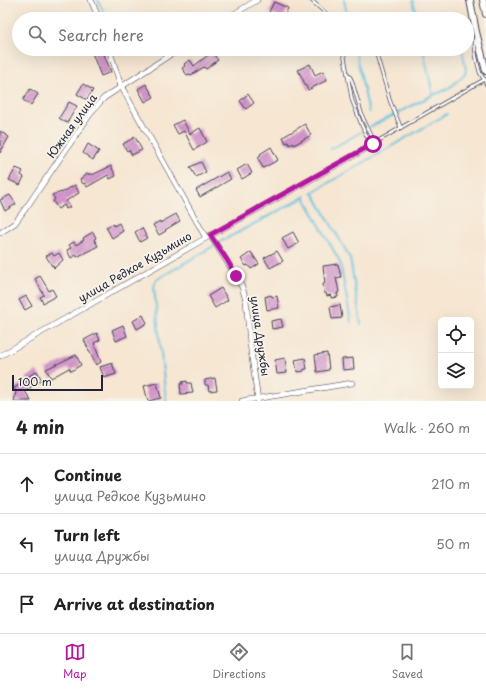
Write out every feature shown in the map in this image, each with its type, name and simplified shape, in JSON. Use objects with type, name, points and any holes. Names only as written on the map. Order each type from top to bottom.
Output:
[{"type":"street","points":[[91,0],[95,12]]},
{"type":"street","points":[[237,12],[257,0]]},
{"type":"street","points":[[470,0],[472,12]]},
{"type":"street","points":[[483,0],[486,14]]},
{"type":"street","points":[[474,21],[486,71]]},
{"type":"street","name":"улица Дружбы","points":[[111,56],[121,86],[208,236],[227,260],[242,287],[246,300],[258,400]]},
{"type":"street","name":"Южная улица","points":[[0,233],[15,223],[93,110],[104,98],[167,56]]},
{"type":"street","name":"улица Редкое Кузьмино","points":[[0,356],[208,236],[364,150]]},
{"type":"street","points":[[242,401],[258,400],[352,383]]},
{"type":"lane","points":[[311,0],[324,12]]},
{"type":"lane","points":[[476,32],[475,45],[480,73],[485,79],[486,84]]},
{"type":"lane","points":[[344,56],[352,100],[371,146]]},
{"type":"lane","points":[[377,56],[390,101],[401,128]]},
{"type":"lane","points":[[347,73],[352,81],[363,118],[375,143]]},
{"type":"lane","points":[[364,150],[485,79]]},
{"type":"building","points":[[274,2],[288,8],[286,12],[269,12]]},
{"type":"building","points":[[93,56],[105,56],[111,72],[101,76]]},
{"type":"building","points":[[207,56],[215,56],[218,60],[206,69],[204,67],[191,75],[187,75],[182,68],[185,66],[184,64],[190,60],[194,66]]},
{"type":"building","points":[[310,64],[315,75],[323,71],[327,80],[308,90],[298,70]]},
{"type":"building","points":[[83,84],[93,90],[87,100],[77,94]]},
{"type":"building","points":[[146,84],[154,97],[145,102],[138,89]]},
{"type":"building","points":[[30,89],[38,94],[31,105],[23,100]]},
{"type":"building","points":[[248,94],[254,103],[246,109],[240,101]]},
{"type":"building","points":[[69,102],[77,106],[67,123],[59,118]]},
{"type":"building","points":[[183,120],[190,134],[200,128],[207,142],[194,150],[184,131],[178,134],[173,125]]},
{"type":"building","points":[[305,124],[311,135],[294,145],[293,143],[290,145],[288,142],[286,143],[283,137]]},
{"type":"building","points":[[0,131],[9,137],[0,153]]},
{"type":"building","points":[[135,137],[142,150],[132,155],[129,150],[127,151],[123,144]]},
{"type":"building","points":[[88,144],[99,151],[93,160],[83,153]]},
{"type":"building","points":[[271,147],[278,160],[263,168],[258,158],[261,156],[260,154]]},
{"type":"building","points":[[201,162],[206,172],[196,177],[190,167]]},
{"type":"building","points":[[247,164],[252,173],[242,179],[237,170]]},
{"type":"building","points":[[111,166],[116,176],[110,179],[108,175],[87,187],[80,179],[88,173],[89,175],[91,173],[92,175]]},
{"type":"building","points":[[16,168],[23,171],[21,175],[24,177],[20,185],[9,180]]},
{"type":"building","points":[[227,172],[231,179],[200,197],[196,190]]},
{"type":"building","points":[[75,185],[79,193],[66,201],[70,207],[66,209],[64,205],[58,209],[53,201],[55,199],[52,195],[61,193]]},
{"type":"building","points":[[10,195],[16,204],[5,211],[0,200]]},
{"type":"building","points":[[176,214],[180,221],[159,235],[153,225],[160,221],[160,223]]},
{"type":"building","points":[[119,223],[123,231],[112,238],[106,227],[113,224],[114,226]]},
{"type":"building","points":[[142,228],[147,238],[140,242],[135,232]]},
{"type":"building","points":[[93,232],[96,238],[94,239],[98,246],[77,257],[76,255],[71,258],[67,250],[71,248],[69,245],[74,242],[76,245],[84,240],[83,238]]},
{"type":"building","points":[[293,232],[299,243],[288,249],[282,238]]},
{"type":"building","points":[[277,251],[283,261],[270,268],[264,258]]},
{"type":"building","points":[[251,252],[259,264],[251,269],[248,265],[246,266],[241,259]]},
{"type":"building","points":[[52,253],[54,256],[59,253],[63,260],[54,268],[46,256]]},
{"type":"building","points":[[338,264],[341,277],[336,278],[339,292],[337,293],[338,297],[331,298],[331,295],[327,296],[326,293],[324,293],[323,284],[325,283],[323,266]]},
{"type":"building","points":[[40,276],[49,291],[52,289],[56,296],[43,303],[40,297],[44,295],[35,279]]},
{"type":"building","points":[[221,288],[228,300],[215,308],[208,296]]},
{"type":"building","points":[[271,295],[272,297],[277,296],[279,308],[267,310],[265,297]]},
{"type":"building","points":[[26,296],[32,306],[25,310],[19,300]]},
{"type":"building","points":[[340,305],[342,318],[332,319],[330,307]]},
{"type":"building","points":[[143,315],[147,323],[137,329],[133,321]]},
{"type":"building","points":[[281,319],[283,327],[272,329],[271,321]]},
{"type":"building","points":[[123,325],[127,336],[116,341],[112,330]]},
{"type":"building","points":[[97,333],[100,340],[94,343],[101,362],[96,365],[84,340]]},
{"type":"building","points":[[327,353],[329,370],[317,372],[315,355]]},
{"type":"building","points":[[76,355],[81,365],[71,371],[69,368],[51,378],[46,369]]},
{"type":"building","points":[[285,358],[287,373],[277,374],[275,360]]},
{"type":"building","points":[[305,358],[307,369],[297,372],[295,360]]},
{"type":"building","points":[[353,358],[354,369],[343,370],[342,359]]},
{"type":"building","points":[[112,363],[116,374],[104,378],[100,367]]},
{"type":"building","points":[[37,371],[42,380],[25,391],[31,401],[14,401],[16,392],[14,388],[28,380],[26,378]]},
{"type":"building","points":[[215,378],[217,390],[209,391],[208,385],[205,385],[205,380]]},
{"type":"building","points":[[187,381],[187,383],[191,383],[193,393],[181,394],[180,384]]},
{"type":"building","points":[[157,383],[161,398],[148,401],[144,386]]},
{"type":"waterway","points":[[98,0],[104,12]]},
{"type":"waterway","points":[[344,0],[347,12]]},
{"type":"waterway","points":[[413,0],[416,12]]},
{"type":"waterway","points":[[357,56],[369,113]]},
{"type":"waterway","points":[[425,56],[433,95]]},
{"type":"waterway","points":[[370,127],[448,89],[465,74],[466,69],[463,56]]},
{"type":"waterway","points":[[311,193],[447,114]]},
{"type":"waterway","points":[[331,149],[361,132]]},
{"type":"waterway","points":[[313,192],[350,258],[361,324]]},
{"type":"waterway","points":[[166,401],[154,287],[156,280],[222,241],[306,196]]},
{"type":"waterway","points":[[304,197],[340,262],[351,322]]},
{"type":"route","points":[[236,276],[210,235],[373,144]]}]
